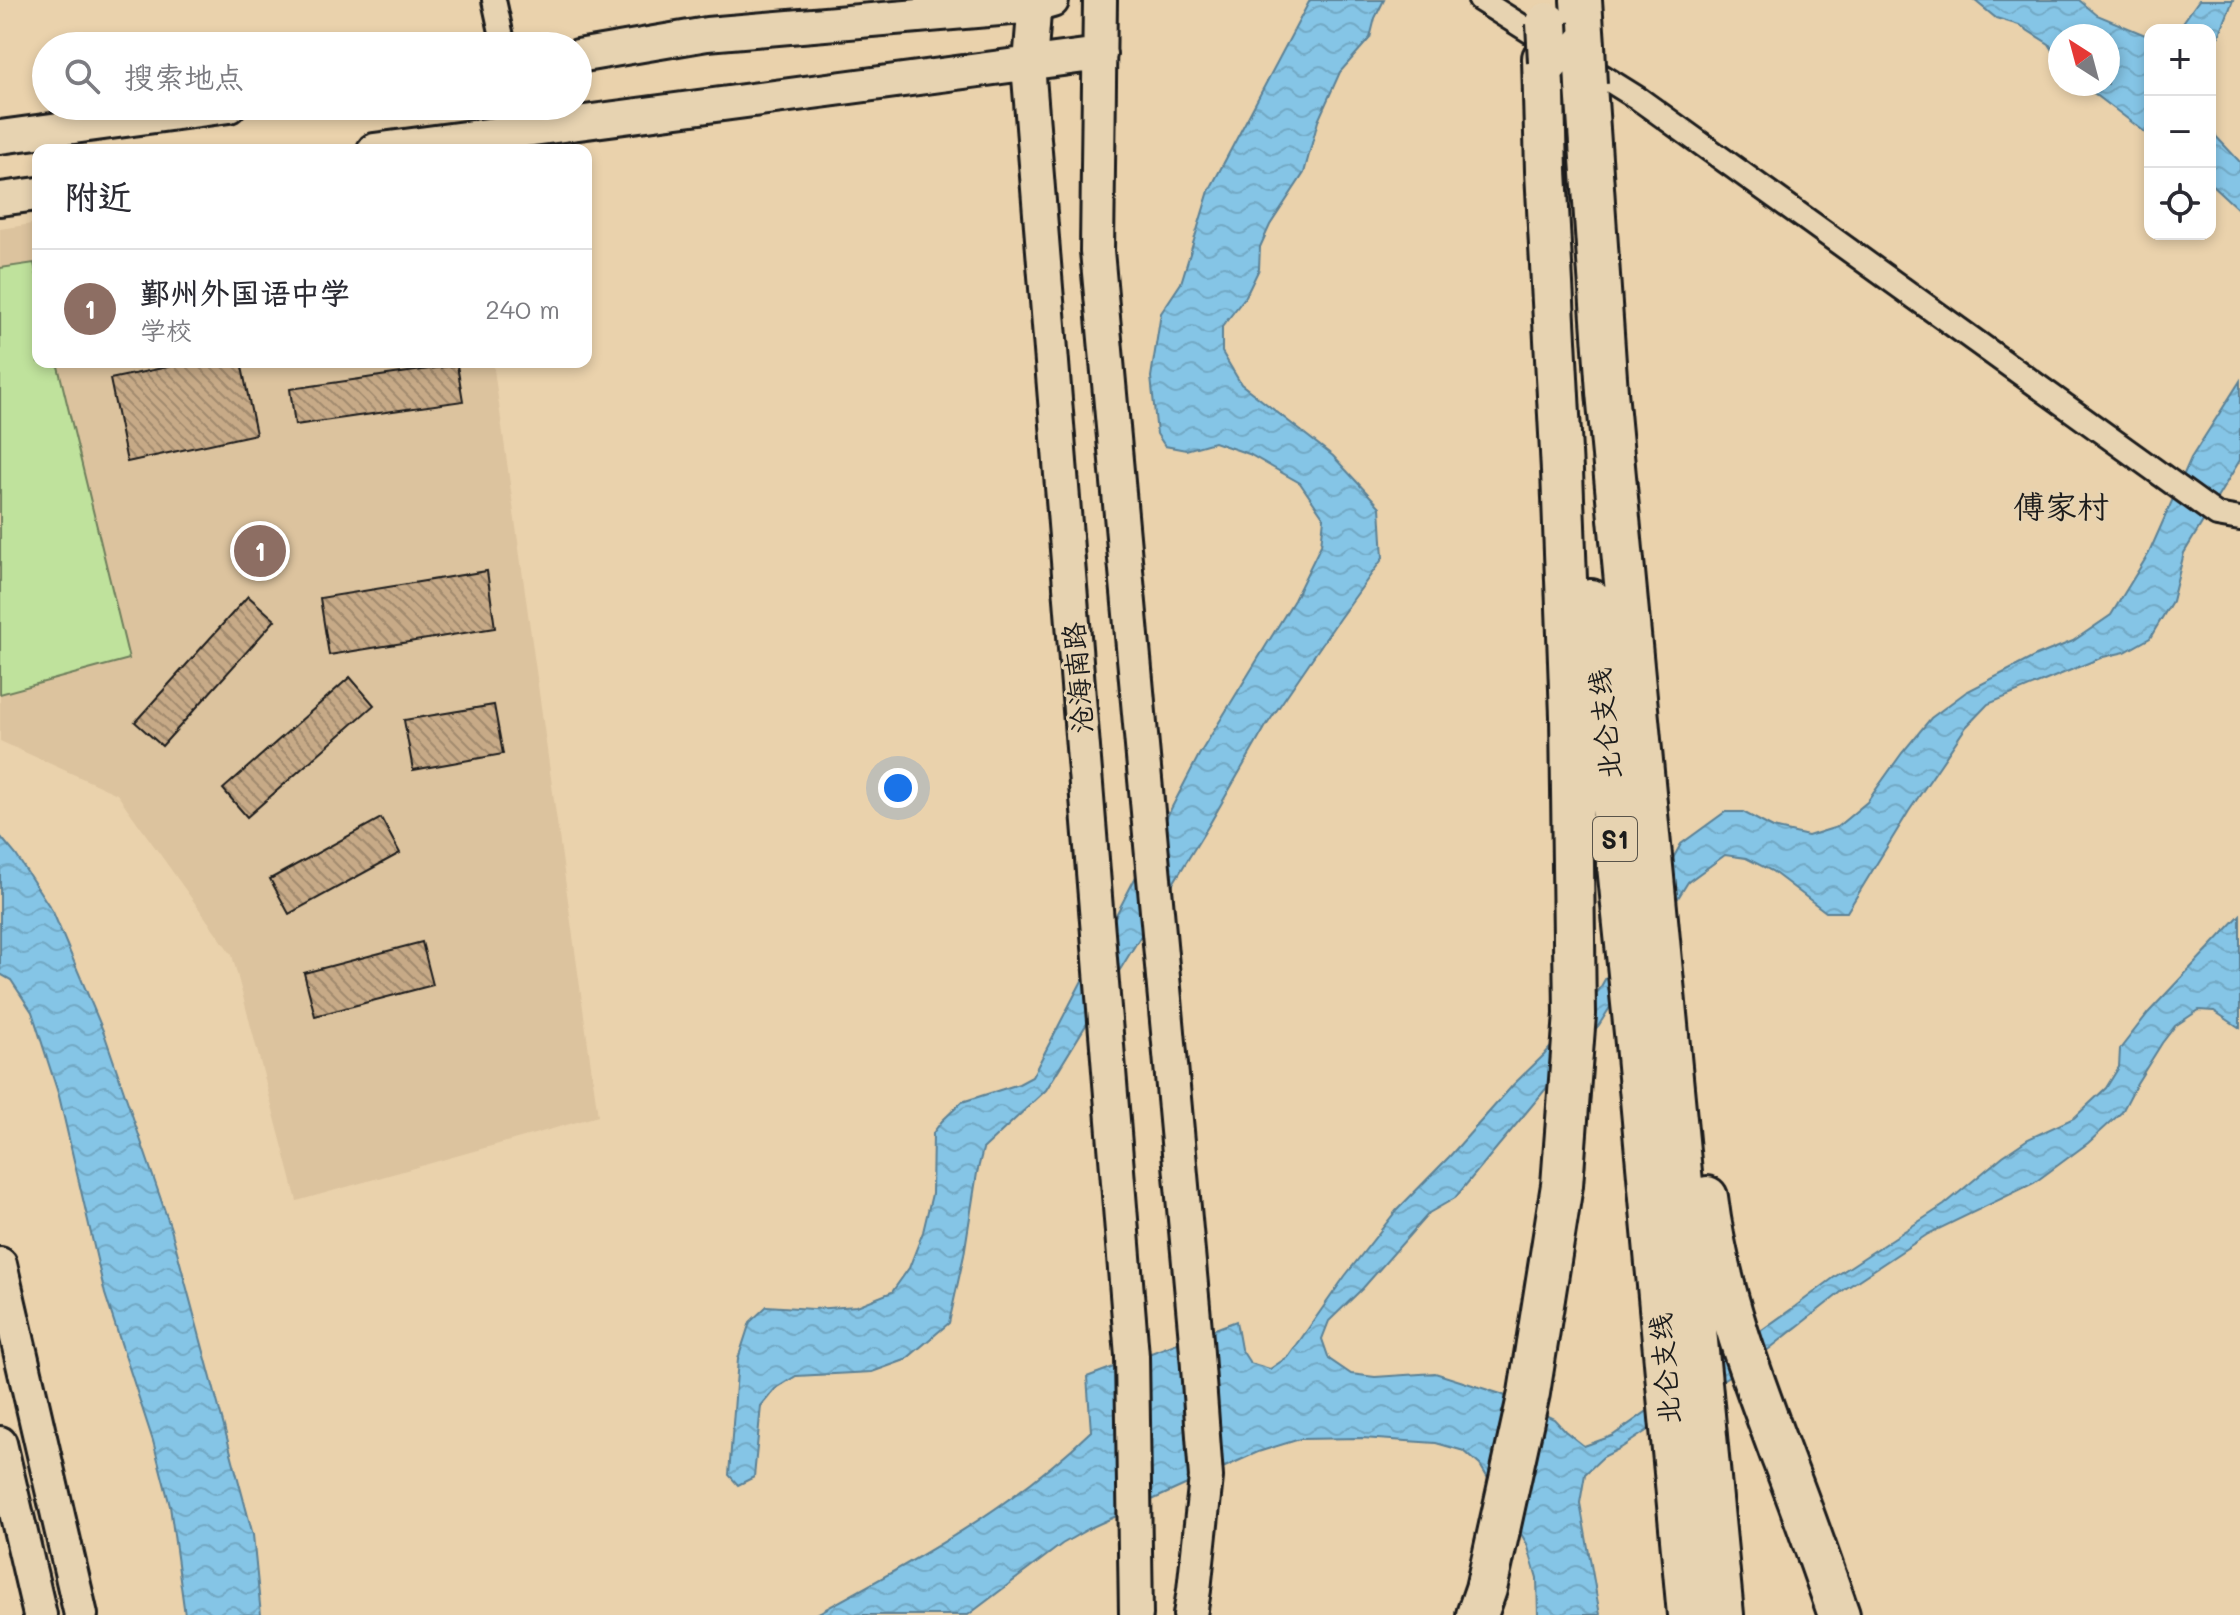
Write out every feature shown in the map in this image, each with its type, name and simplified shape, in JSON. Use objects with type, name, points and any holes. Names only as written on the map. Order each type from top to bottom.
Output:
[{"type":"highway","name":"S1","points":[[1551,30],[1581,0]]},
{"type":"highway","name":"北仑支线","points":[[1551,30],[1586,85],[1607,392],[1723,1615]]},
{"type":"highway","name":"北仑支线","points":[[1551,30],[1579,478],[1635,1033],[1688,1615]]},
{"type":"highway","points":[[1482,1602],[1529,1393],[1562,1185],[1575,1014],[1571,716],[1563,486],[1546,171],[1551,30]]},
{"type":"highway","points":[[1607,392],[1651,706],[1710,1224],[1751,1375],[1839,1615]]},
{"type":"main road","name":"沧海南路","points":[[1100,0],[1097,251],[1206,1477],[1190,1615]]},
{"type":"main road","name":"沧海南路","points":[[1042,2],[1029,77],[1132,1356],[1136,1615]]},
{"type":"main road","points":[[592,54],[707,34],[1042,2]]},
{"type":"main road","points":[[592,110],[1030,65],[1100,54]]},
{"type":"main road","points":[[0,137],[126,120]]},
{"type":"main road","points":[[400,144],[506,120]]},
{"type":"main road","points":[[0,199],[32,195]]},
{"type":"main road","points":[[2,1280],[9,1339],[81,1615]]},
{"type":"main road","points":[[0,1443],[40,1615]]},
{"type":"street","points":[[494,0],[501,32]]},
{"type":"street","points":[[1480,0],[1639,99],[2217,515],[2240,519]]},
{"type":"shaded area","points":[[32,224],[32,368],[494,368],[598,1116],[297,1201],[232,955],[117,794],[0,741],[0,229]]},
{"type":"green space","points":[[32,263],[32,368],[58,368],[129,659],[0,694],[0,268]]},
{"type":"water","points":[[1310,0],[1384,0],[1370,38],[1340,72],[1318,121],[1304,173],[1270,225],[1260,247],[1259,269],[1246,296],[1222,327],[1222,352],[1241,384],[1333,456],[1380,507],[1383,558],[1266,726],[1209,825],[1046,1090],[983,1149],[949,1323],[905,1360],[872,1372],[796,1376],[775,1389],[761,1406],[754,1477],[738,1485],[729,1475],[738,1359],[750,1322],[767,1306],[813,1309],[857,1306],[892,1292],[909,1268],[923,1232],[932,1194],[933,1133],[962,1102],[1032,1077],[1199,755],[1294,600],[1321,545],[1324,518],[1300,483],[1249,454],[1214,442],[1186,450],[1165,446],[1157,434],[1151,377],[1161,313],[1181,283],[1209,191]]},
{"type":"water","points":[[1974,0],[2079,0],[2097,15],[2119,24],[2048,24],[2048,43],[2019,25],[1996,18]]},
{"type":"water","points":[[2199,0],[2233,0],[2216,42],[2216,24],[2182,24]]},
{"type":"water","points":[[2120,25],[2144,35],[2144,131],[2098,96],[2120,96]]},
{"type":"water","points":[[2216,136],[2240,162],[2240,211],[2216,189]]},
{"type":"water","points":[[2240,381],[2240,460],[2184,553],[2172,601],[2150,638],[2125,652],[2103,657],[1988,704],[1966,727],[1909,811],[1847,912],[1826,912],[1772,871],[1746,858],[1725,855],[1688,882],[1599,1025],[1455,1198],[1429,1213],[1363,1288],[1329,1321],[1322,1339],[1329,1359],[1351,1374],[1375,1377],[1435,1373],[1501,1394],[1554,1419],[1584,1446],[1612,1436],[1836,1276],[1944,1205],[2003,1156],[2028,1139],[2074,1118],[2106,1088],[2119,1067],[2120,1049],[2148,1013],[2240,915],[2240,1028],[2214,1011],[2199,1010],[2175,1026],[2137,1083],[2122,1112],[2088,1143],[2034,1183],[1928,1234],[1845,1289],[1769,1349],[1603,1457],[1585,1474],[1580,1503],[1600,1615],[1538,1615],[1537,1578],[1527,1544],[1480,1465],[1464,1451],[1436,1443],[1362,1438],[1300,1439],[1258,1452],[1090,1528],[1062,1544],[968,1615],[815,1615],[888,1575],[994,1510],[1060,1459],[1091,1431],[1087,1377],[1236,1321],[1241,1349],[1250,1363],[1270,1369],[1289,1356],[1345,1276],[1396,1211],[1544,1055],[1599,990],[1681,844],[1725,812],[1743,812],[1773,828],[1808,836],[1837,827],[1867,802],[1931,718],[1966,692],[2073,641],[2111,615],[2149,553],[2191,458]]},
{"type":"water","points":[[0,836],[53,912],[104,1033],[171,1229],[253,1535],[261,1615],[185,1615],[170,1506],[153,1441],[105,1294],[59,1096],[32,1012],[11,980],[0,974]]},
{"type":"building","points":[[162,368],[242,368],[256,434],[127,462],[110,379]]},
{"type":"building","points":[[436,368],[458,368],[463,401],[295,425],[290,389]]},
{"type":"building","points":[[487,571],[495,628],[329,655],[320,598]]},
{"type":"building","points":[[248,596],[275,620],[162,746],[135,722]]},
{"type":"building","points":[[350,677],[374,705],[247,817],[223,789]]},
{"type":"building","points":[[494,705],[503,754],[413,770],[404,720]]},
{"type":"building","points":[[381,818],[400,853],[289,914],[270,879]]},
{"type":"building","points":[[422,942],[433,985],[315,1016],[304,973]]},
{"type":"place","name":"鄞州外国语中学","points":[[260,551]]},
{"type":"district","name":"傅家村","points":[[2061,505]]}]
